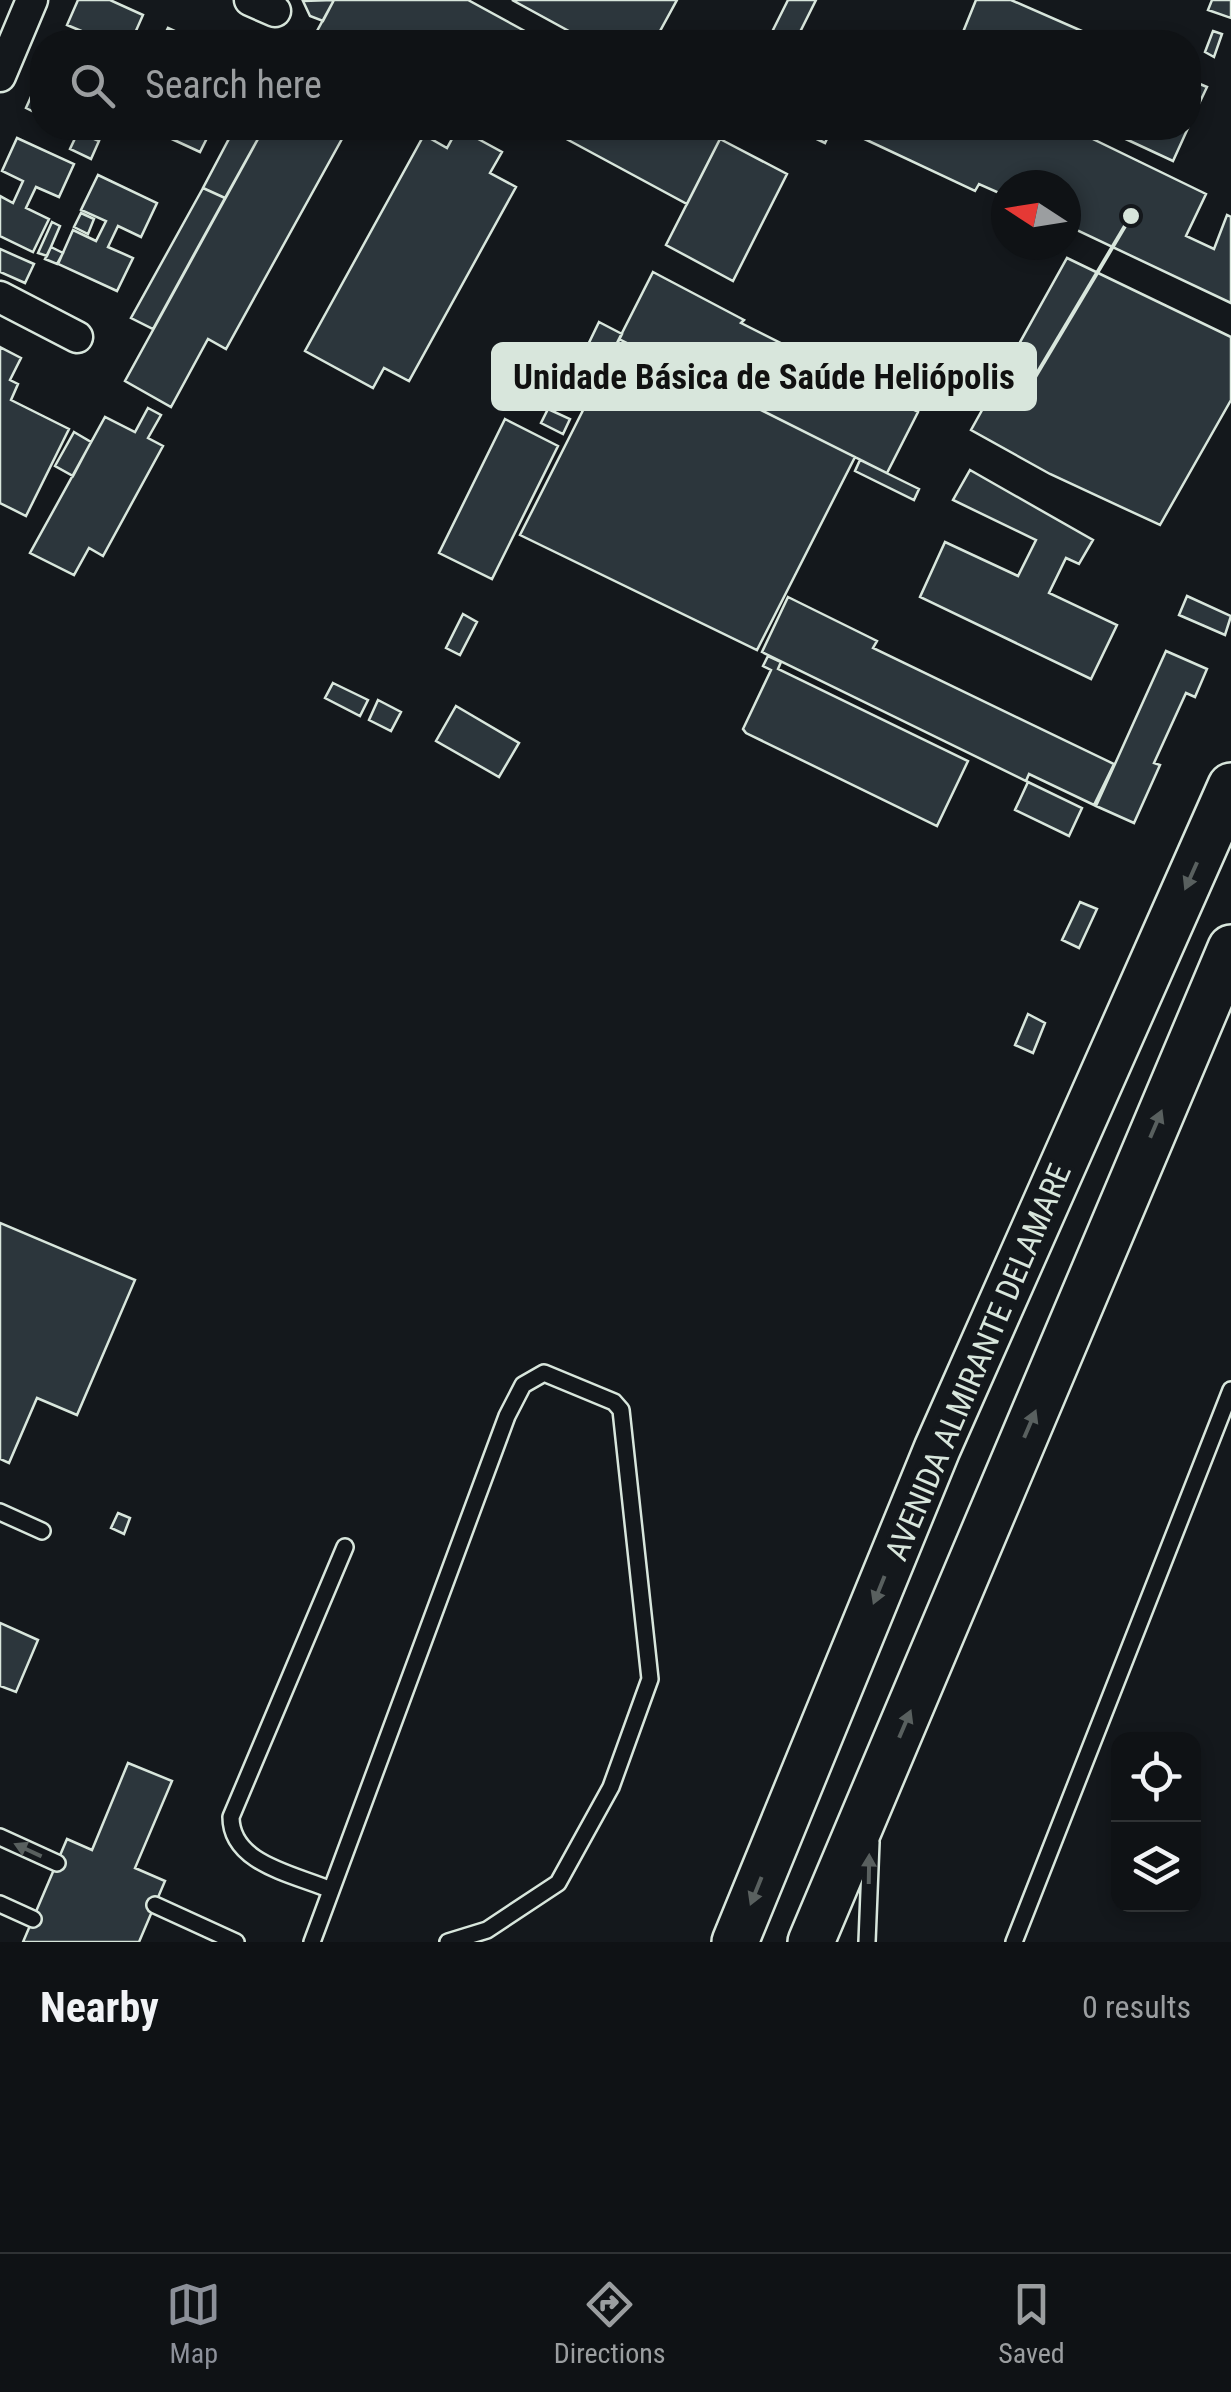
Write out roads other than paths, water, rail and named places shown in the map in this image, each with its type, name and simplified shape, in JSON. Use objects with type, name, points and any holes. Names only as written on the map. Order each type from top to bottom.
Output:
[{"type":"main road","name":"AVENIDA ALMIRANTE DELAMARE","points":[[734,1942],[937,1449],[1231,786]]},
{"type":"main road","points":[[811,1942],[876,1796],[1231,948]]},
{"type":"street","points":[[0,76],[32,0]]},
{"type":"street","points":[[0,297],[77,337]]},
{"type":"lane","points":[[312,1942],[507,1416],[523,1384],[544,1374],[614,1402],[621,1410],[650,1680],[611,1787],[558,1883],[487,1930],[448,1942]]},
{"type":"lane","points":[[1014,1942],[1231,1390]]},
{"type":"lane","points":[[0,1512],[42,1531]]},
{"type":"lane","points":[[331,1890],[243,1853],[231,1834],[230,1816],[345,1548]]},
{"type":"lane","points":[[867,1942],[876,1796]]},
{"type":"lane","points":[[0,1837],[56,1863]]},
{"type":"lane","points":[[0,1904],[33,1919]]},
{"type":"lane","points":[[155,1905],[236,1942]]},
{"type":"place","name":"Unidade Básica de Saúde Heliópolis","points":[[1131,216]]}]
